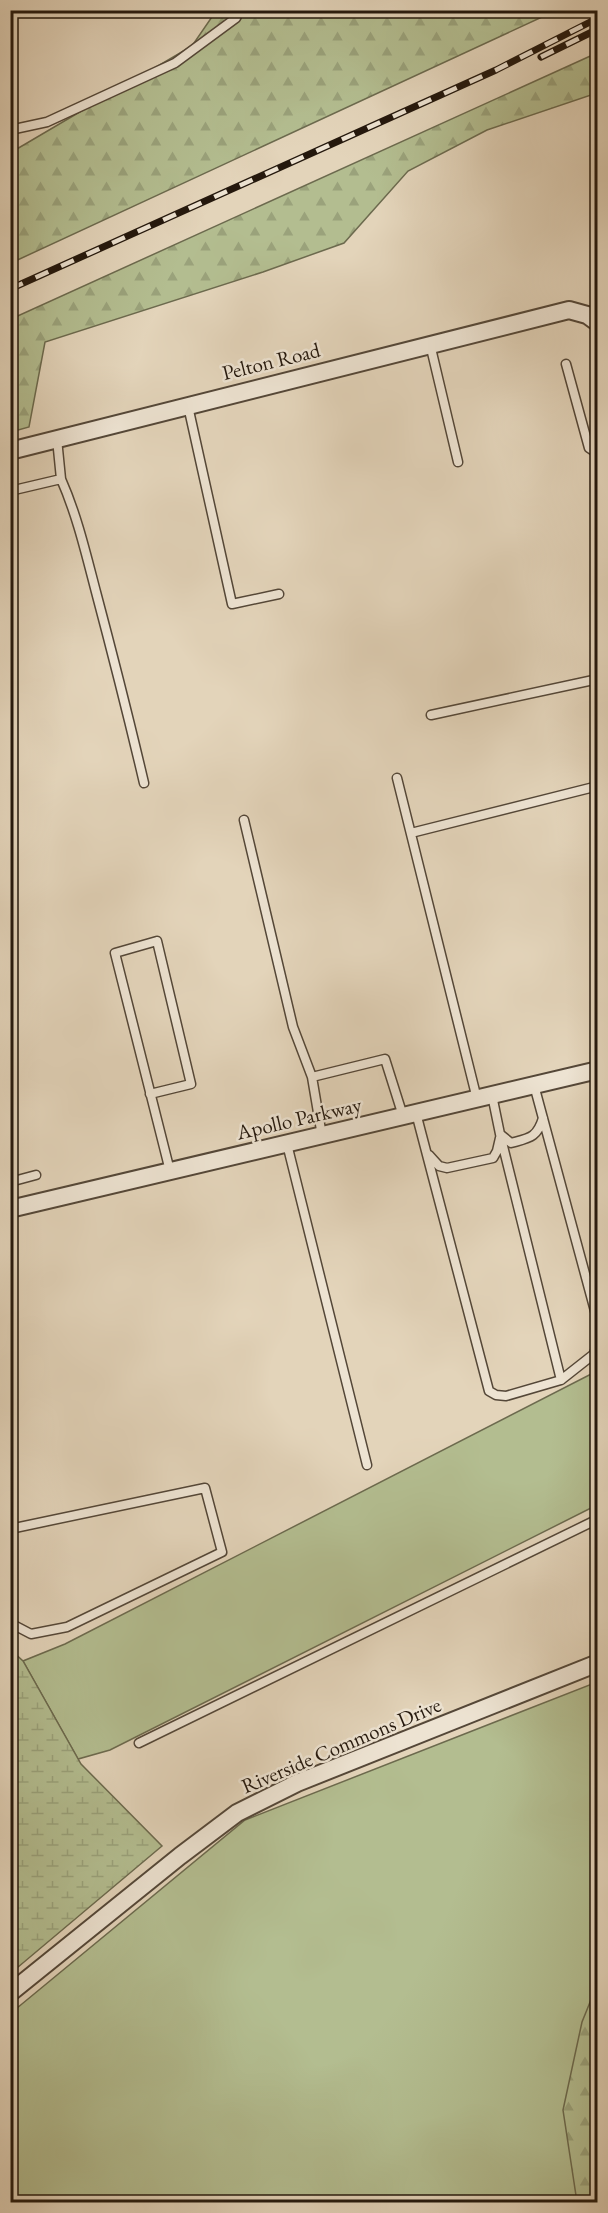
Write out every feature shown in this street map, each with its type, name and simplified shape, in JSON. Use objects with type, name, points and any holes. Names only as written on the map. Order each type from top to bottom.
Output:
[{"type":"street","name":"Pelton Road","points":[[10,451],[569,310],[587,315],[597,323]]},
{"type":"street","name":"Apollo Parkway","points":[[11,1206],[322,1136],[597,1070]]},
{"type":"street","name":"Riverside Commons Drive","points":[[10,1993],[237,1813],[297,1783],[597,1664]]},
{"type":"lane","points":[[10,130],[47,122],[175,63],[236,18],[240,10]]},
{"type":"lane","points":[[430,344],[458,462]]},
{"type":"lane","points":[[566,364],[590,448],[597,454]]},
{"type":"lane","points":[[188,406],[232,604],[279,594]]},
{"type":"lane","points":[[57,439],[62,479],[72,503],[144,783]]},
{"type":"lane","points":[[10,491],[62,479]]},
{"type":"lane","points":[[431,716],[597,679]]},
{"type":"lane","points":[[397,778],[484,1097],[500,1134],[561,1380]]},
{"type":"lane","points":[[411,833],[597,786]]},
{"type":"lane","points":[[244,820],[293,1027],[312,1077],[322,1136]]},
{"type":"lane","points":[[150,1094],[192,1083],[157,941],[115,953],[150,1094],[170,1171]]},
{"type":"lane","points":[[312,1077],[385,1059],[427,1153],[489,1391],[496,1395],[506,1396],[561,1380],[594,1354],[597,1341]]},
{"type":"lane","points":[[534,1086],[597,1322]]},
{"type":"lane","points":[[500,1134],[511,1143],[531,1137],[538,1132],[543,1118]]},
{"type":"lane","points":[[427,1153],[439,1166],[447,1168],[493,1158],[497,1151],[500,1134]]},
{"type":"lane","points":[[287,1144],[367,1465]]},
{"type":"lane","points":[[10,1182],[36,1175]]},
{"type":"lane","points":[[10,1529],[205,1488],[222,1552],[67,1627],[31,1634],[10,1623]]},
{"type":"lane","points":[[139,1743],[597,1519]]},
{"type":"green space","points":[[216,11],[555,11],[11,263],[10,153],[192,46]]},
{"type":"green space","points":[[597,53],[597,93],[487,130],[408,171],[344,243],[263,272],[45,342],[29,427],[11,432],[11,319]]},
{"type":"green space","points":[[597,1371],[597,1505],[110,1750],[78,1759],[23,1661],[65,1644]]},
{"type":"green space","points":[[10,1649],[23,1661],[81,1764],[162,1846],[11,1973]]},
{"type":"green space","points":[[597,1682],[597,2202],[11,2202],[11,2013],[245,1820]]},
{"type":"green space","points":[[597,1985],[597,2202],[577,2202],[563,2110],[582,2022]]},
{"type":"railway","points":[[10,289],[496,70],[598,18]]},
{"type":"railway","points":[[541,57],[598,29]]}]
